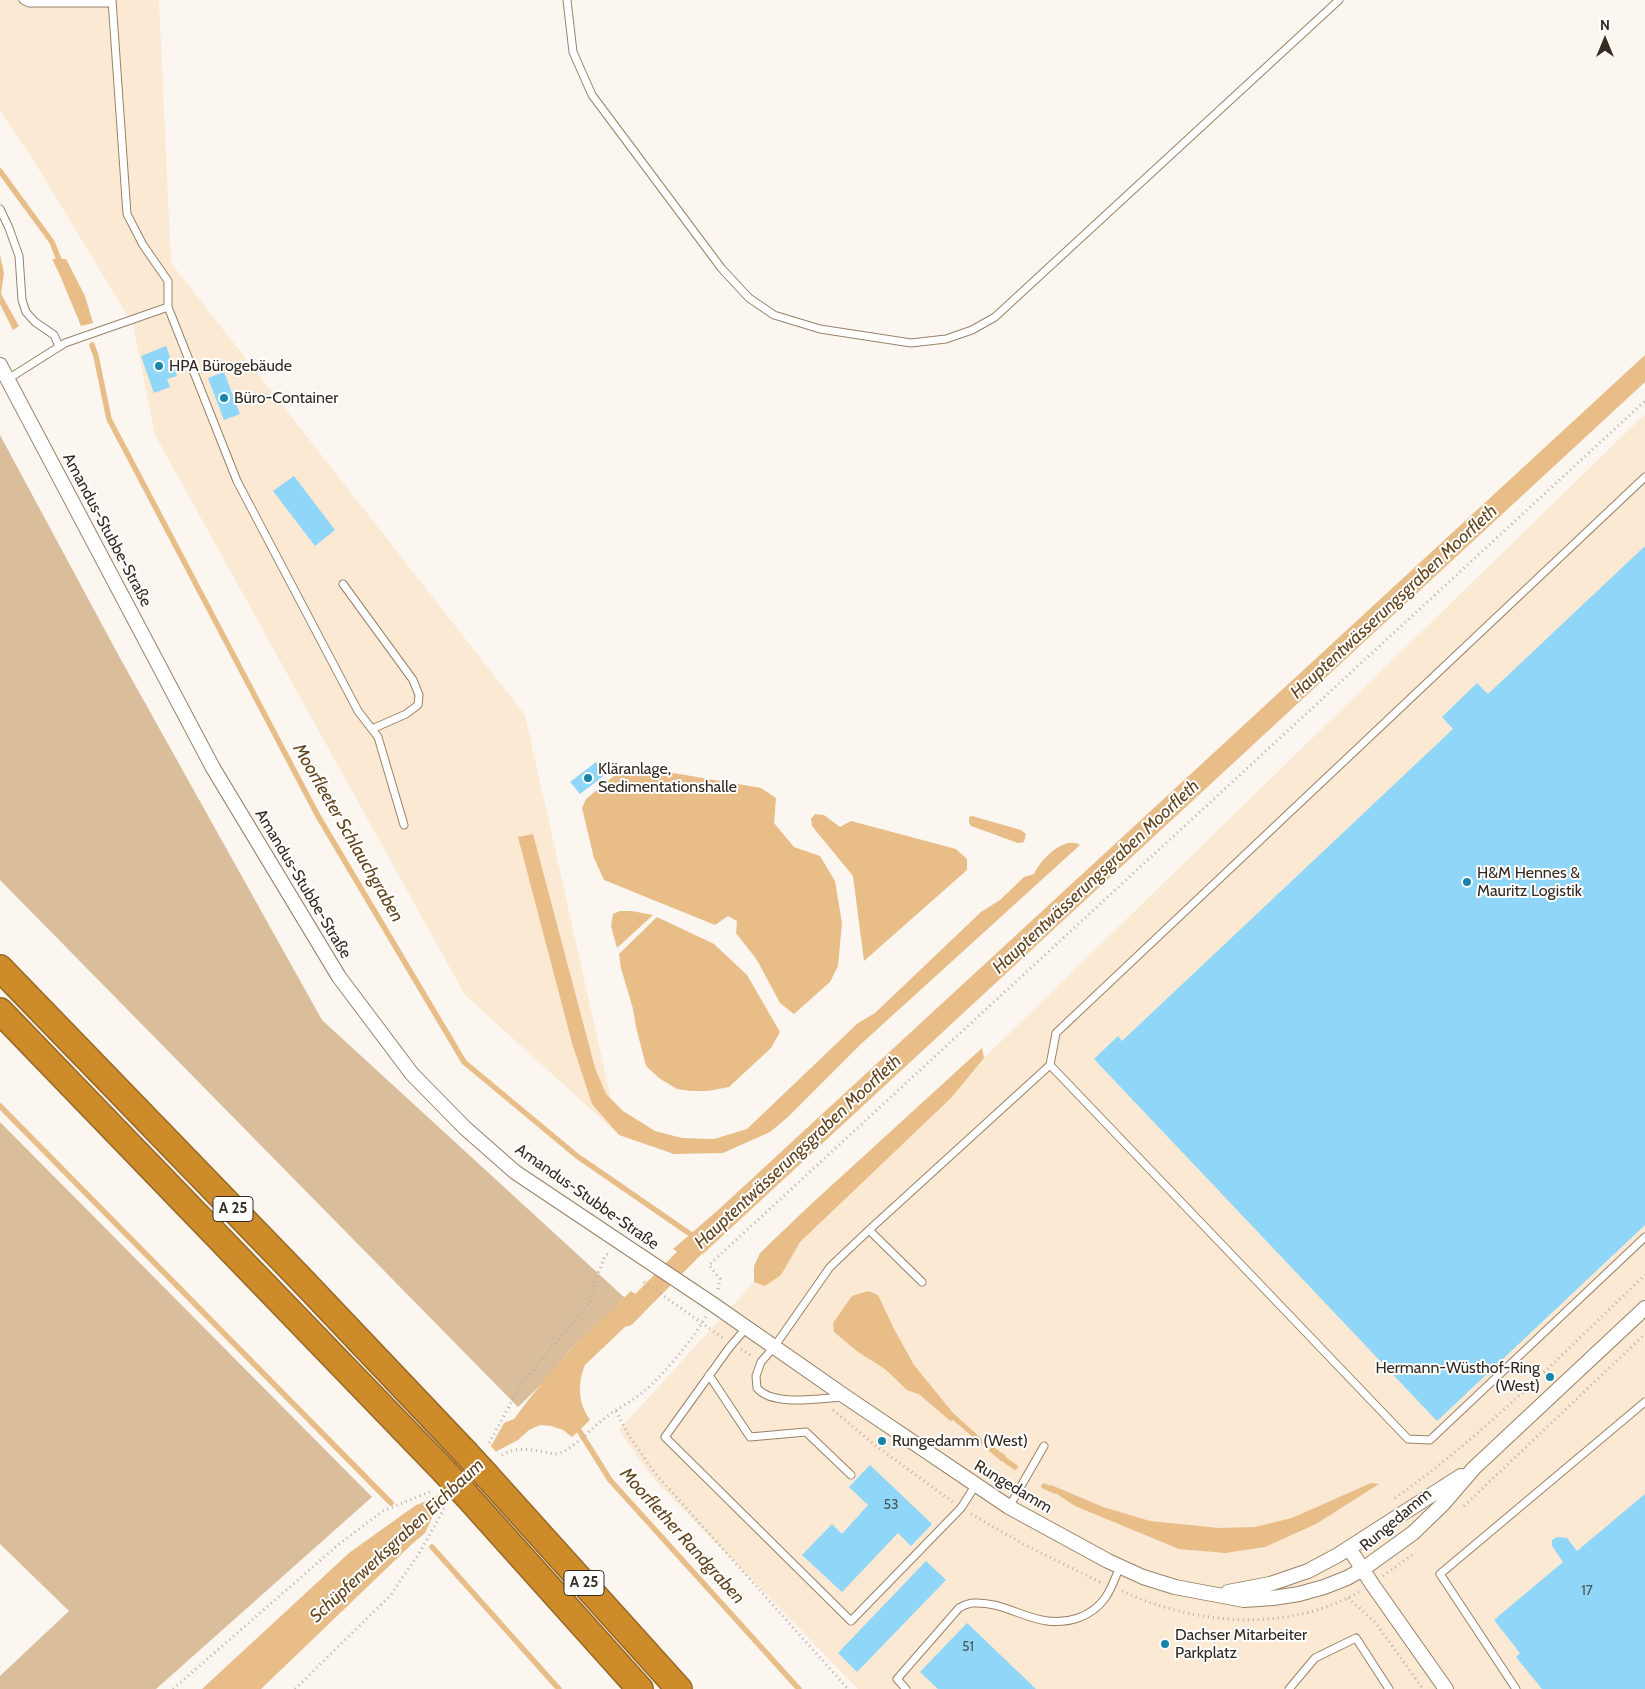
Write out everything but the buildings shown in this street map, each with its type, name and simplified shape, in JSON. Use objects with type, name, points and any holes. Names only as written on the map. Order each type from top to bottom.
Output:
[{"type":"highway","name":"A 25","points":[[0,968],[465,1452],[679,1689]]},
{"type":"highway","name":"A 25","points":[[0,1011],[456,1502],[640,1689]]},
{"type":"street","name":"Amandus-Stubbe-Straße","points":[[0,365],[213,768],[339,977],[412,1074],[466,1128],[515,1172],[714,1305]]},
{"type":"street","name":"Rungedamm","points":[[714,1305],[1009,1507],[1120,1566],[1158,1583],[1175,1588],[1244,1600],[1273,1598],[1324,1587],[1347,1578],[1363,1569],[1413,1533],[1443,1504],[1474,1468],[1645,1308]]},
{"type":"street","name":"Rungedamm","points":[[1212,1594],[1270,1584],[1308,1572],[1474,1468]]},
{"type":"street","points":[[1349,1548],[1446,1689]]},
{"type":"lane","points":[[23,0],[29,3],[112,2],[127,214],[143,245],[168,281],[168,307],[236,481],[358,711],[378,737],[404,825]]},
{"type":"lane","points":[[566,0],[573,52],[592,95],[722,269],[749,298],[774,315],[820,329],[911,343],[946,339],[972,330],[995,317],[1338,0]]},
{"type":"lane","points":[[0,209],[10,228],[19,256],[22,300],[26,312],[34,322],[54,335],[59,346]]},
{"type":"lane","points":[[8,379],[70,341],[168,307]]},
{"type":"lane","points":[[846,1397],[784,1399],[762,1393],[757,1388],[755,1380],[756,1372],[761,1362],[774,1347],[830,1267],[1050,1065],[1056,1033],[1645,477]]},
{"type":"lane","points":[[343,584],[413,680],[419,695],[418,705],[372,729]]},
{"type":"lane","points":[[1050,1065],[1408,1439],[1430,1440],[1645,1237]]},
{"type":"lane","points":[[869,1230],[922,1282]]},
{"type":"lane","points":[[747,1327],[732,1344],[665,1437],[851,1621],[961,1508],[976,1486]]},
{"type":"lane","points":[[710,1375],[750,1437],[806,1432],[851,1475]]},
{"type":"lane","points":[[1516,1689],[1440,1574],[1645,1402]]},
{"type":"lane","points":[[1009,1507],[1044,1446]]},
{"type":"lane","points":[[906,1689],[897,1680],[959,1608],[971,1603],[987,1604],[1040,1621],[1065,1623],[1085,1616],[1102,1602],[1110,1593],[1120,1566]]},
{"type":"lane","points":[[1289,1689],[1315,1658],[1356,1638],[1389,1689]]},
{"type":"path","points":[[502,1455],[520,1449],[560,1454],[605,1418],[643,1392],[671,1363],[714,1305],[720,1279],[709,1265],[1645,401]]},
{"type":"path","points":[[489,1442],[522,1383],[591,1300],[594,1284],[605,1256],[621,1243]]},
{"type":"path","points":[[1389,1502],[1438,1466],[1479,1432],[1645,1275]]},
{"type":"path","points":[[644,1282],[732,1344],[761,1362]]},
{"type":"path","points":[[1463,1507],[1645,1334]]},
{"type":"path","points":[[820,1398],[876,1446],[961,1508],[1027,1546],[1112,1587],[1175,1611],[1218,1618],[1246,1619],[1285,1617],[1326,1607],[1348,1598],[1372,1584],[1415,1552]]},
{"type":"path","points":[[616,1411],[629,1436],[655,1473],[848,1689]]},
{"type":"path","points":[[173,1689],[338,1545],[384,1511],[438,1481]]},
{"type":"path","points":[[295,1689],[390,1596],[456,1502]]},
{"type":"path","points":[[1348,1598],[1375,1622],[1422,1689]]},
{"type":"shaded area","points":[[0,0],[159,0],[171,263],[525,715],[619,1135],[465,995],[155,435],[133,325],[31,156],[0,111]]},
{"type":"shaded area","points":[[1645,414],[1645,1689],[858,1689],[652,1477],[619,1430],[754,1282]]},
{"type":"shaded area","points":[[0,435],[120,658],[322,1020],[625,1298],[569,1351],[543,1383],[518,1407],[0,880]]},
{"type":"shaded area","points":[[0,1122],[372,1497],[156,1689],[0,1689],[0,1676],[69,1611],[0,1544]]},
{"type":"water","points":[[0,255],[4,273],[1,294],[19,326],[13,330],[0,304]]},
{"type":"water","points":[[52,259],[66,259],[85,296],[93,323],[81,326]]},
{"type":"water","points":[[1645,355],[1645,382],[704,1253],[691,1261],[673,1249],[717,1211]]},
{"type":"water","points":[[627,765],[761,788],[776,798],[774,823],[794,847],[820,856],[835,881],[842,923],[838,966],[830,982],[794,1014],[780,1003],[757,960],[736,933],[737,921],[728,916],[715,925],[604,880],[594,858],[582,808],[586,799]]},
{"type":"water","points":[[815,814],[824,815],[840,827],[851,821],[956,849],[967,859],[967,870],[864,961],[853,876],[812,826],[811,819]]},
{"type":"water","points":[[972,816],[1021,830],[1026,834],[1024,842],[1018,843],[971,826],[969,817]]},
{"type":"water","points":[[533,834],[595,1068],[606,1094],[623,1111],[655,1131],[682,1138],[714,1139],[747,1129],[858,1023],[875,1013],[981,912],[1000,900],[1024,877],[1034,874],[1041,862],[1053,850],[1067,843],[1080,845],[861,1044],[788,1117],[770,1132],[723,1153],[674,1154],[619,1135],[592,1104],[572,1043],[518,837]]},
{"type":"water","points":[[620,911],[653,915],[617,948],[611,926],[613,914]]},
{"type":"water","points":[[657,917],[714,944],[747,975],[780,1032],[771,1048],[729,1087],[708,1091],[677,1089],[659,1078],[646,1066],[619,954]]},
{"type":"water","points":[[982,1048],[984,1058],[951,1098],[800,1242],[781,1275],[765,1286],[754,1282],[754,1266],[760,1253]]},
{"type":"water","name":"Schüpferwerksgraben Eichbaum","points":[[631,1291],[649,1304],[585,1365],[582,1372],[580,1393],[583,1407],[590,1420],[572,1437],[563,1430],[540,1425],[497,1451],[438,1505],[425,1533],[261,1689],[202,1689],[349,1553],[416,1505],[434,1498],[491,1446],[504,1423],[514,1419],[569,1351]]},
{"type":"water","points":[[868,1291],[878,1295],[914,1365],[953,1413],[982,1439],[1005,1455],[1008,1462],[1001,1461],[926,1397],[907,1390],[885,1369],[858,1352],[834,1332],[833,1323],[852,1296]]},
{"type":"water","points":[[1371,1483],[1379,1484],[1316,1524],[1265,1547],[1225,1553],[1179,1549],[1075,1506],[1048,1488],[1051,1485],[1103,1507],[1150,1521],[1219,1528],[1255,1527],[1292,1518]]},
{"type":"pier","points":[[489,1444],[498,1454],[445,1503],[436,1493]]},
{"type":"waterway","name":"Moorfleeter Schlauchgraben","points":[[0,171],[52,242],[61,265]]},
{"type":"waterway","name":"Moorfleeter Schlauchgraben","points":[[92,345],[109,419],[318,816],[464,1062],[577,1156],[696,1238]]},
{"type":"waterway","points":[[0,1106],[391,1503]]},
{"type":"waterway","name":"Hauptentwässerungsgraben Moorfleth","points":[[626,1317],[703,1239]]},
{"type":"waterway","points":[[924,1395],[951,1418]]},
{"type":"waterway","name":"Moorflether Randgraben","points":[[575,1424],[610,1480],[799,1689]]},
{"type":"waterway","points":[[1002,1458],[1015,1467]]},
{"type":"waterway","points":[[1044,1486],[1055,1491]]},
{"type":"waterway","points":[[432,1547],[559,1689]]},
{"type":"place","name":"HPA Bürogebäude","points":[[159,366]]},
{"type":"place","name":"Büro-Container","points":[[224,398]]},
{"type":"place","name":"Kläranlage, Sedimentationshalle","points":[[588,778]]},
{"type":"place","name":"H&M Hennes & Mauritz Logistik","points":[[1467,882]]},
{"type":"place","name":"Hermann-Wüsthof-Ring (West)","points":[[1550,1377]]},
{"type":"place","name":"Rungedamm (West)","points":[[882,1441]]},
{"type":"place","name":"Dachser Mitarbeiter Parkplatz","points":[[1165,1644]]}]
